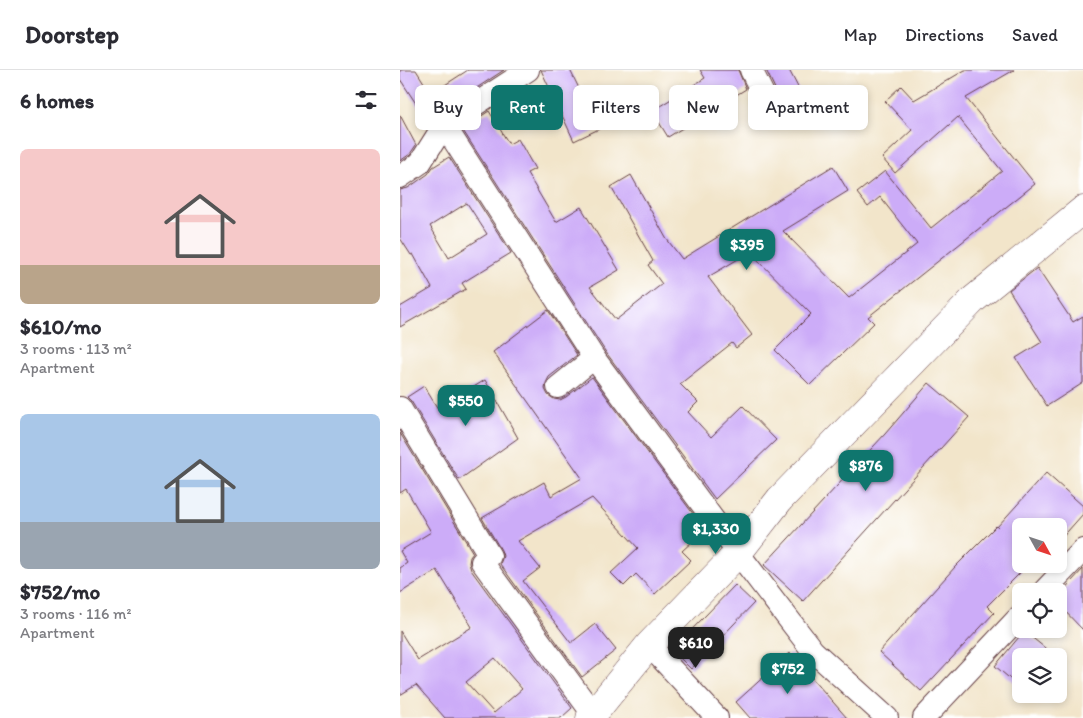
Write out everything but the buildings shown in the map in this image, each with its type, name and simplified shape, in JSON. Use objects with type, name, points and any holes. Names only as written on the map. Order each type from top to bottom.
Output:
[{"type":"street","points":[[481,101],[528,70]]},
{"type":"street","points":[[751,70],[758,85]]},
{"type":"street","points":[[400,176],[420,163],[441,130]]},
{"type":"street","points":[[447,130],[594,358],[738,553],[813,651],[888,718]]},
{"type":"street","points":[[400,408],[490,556],[482,562],[591,716],[648,645],[738,553],[780,499],[974,299],[1083,210]]},
{"type":"street","points":[[558,387],[594,358]]},
{"type":"street","points":[[1052,583],[1083,550]]},
{"type":"street","points":[[924,718],[1012,625]]},
{"type":"street","points":[[648,645],[717,718]]}]
